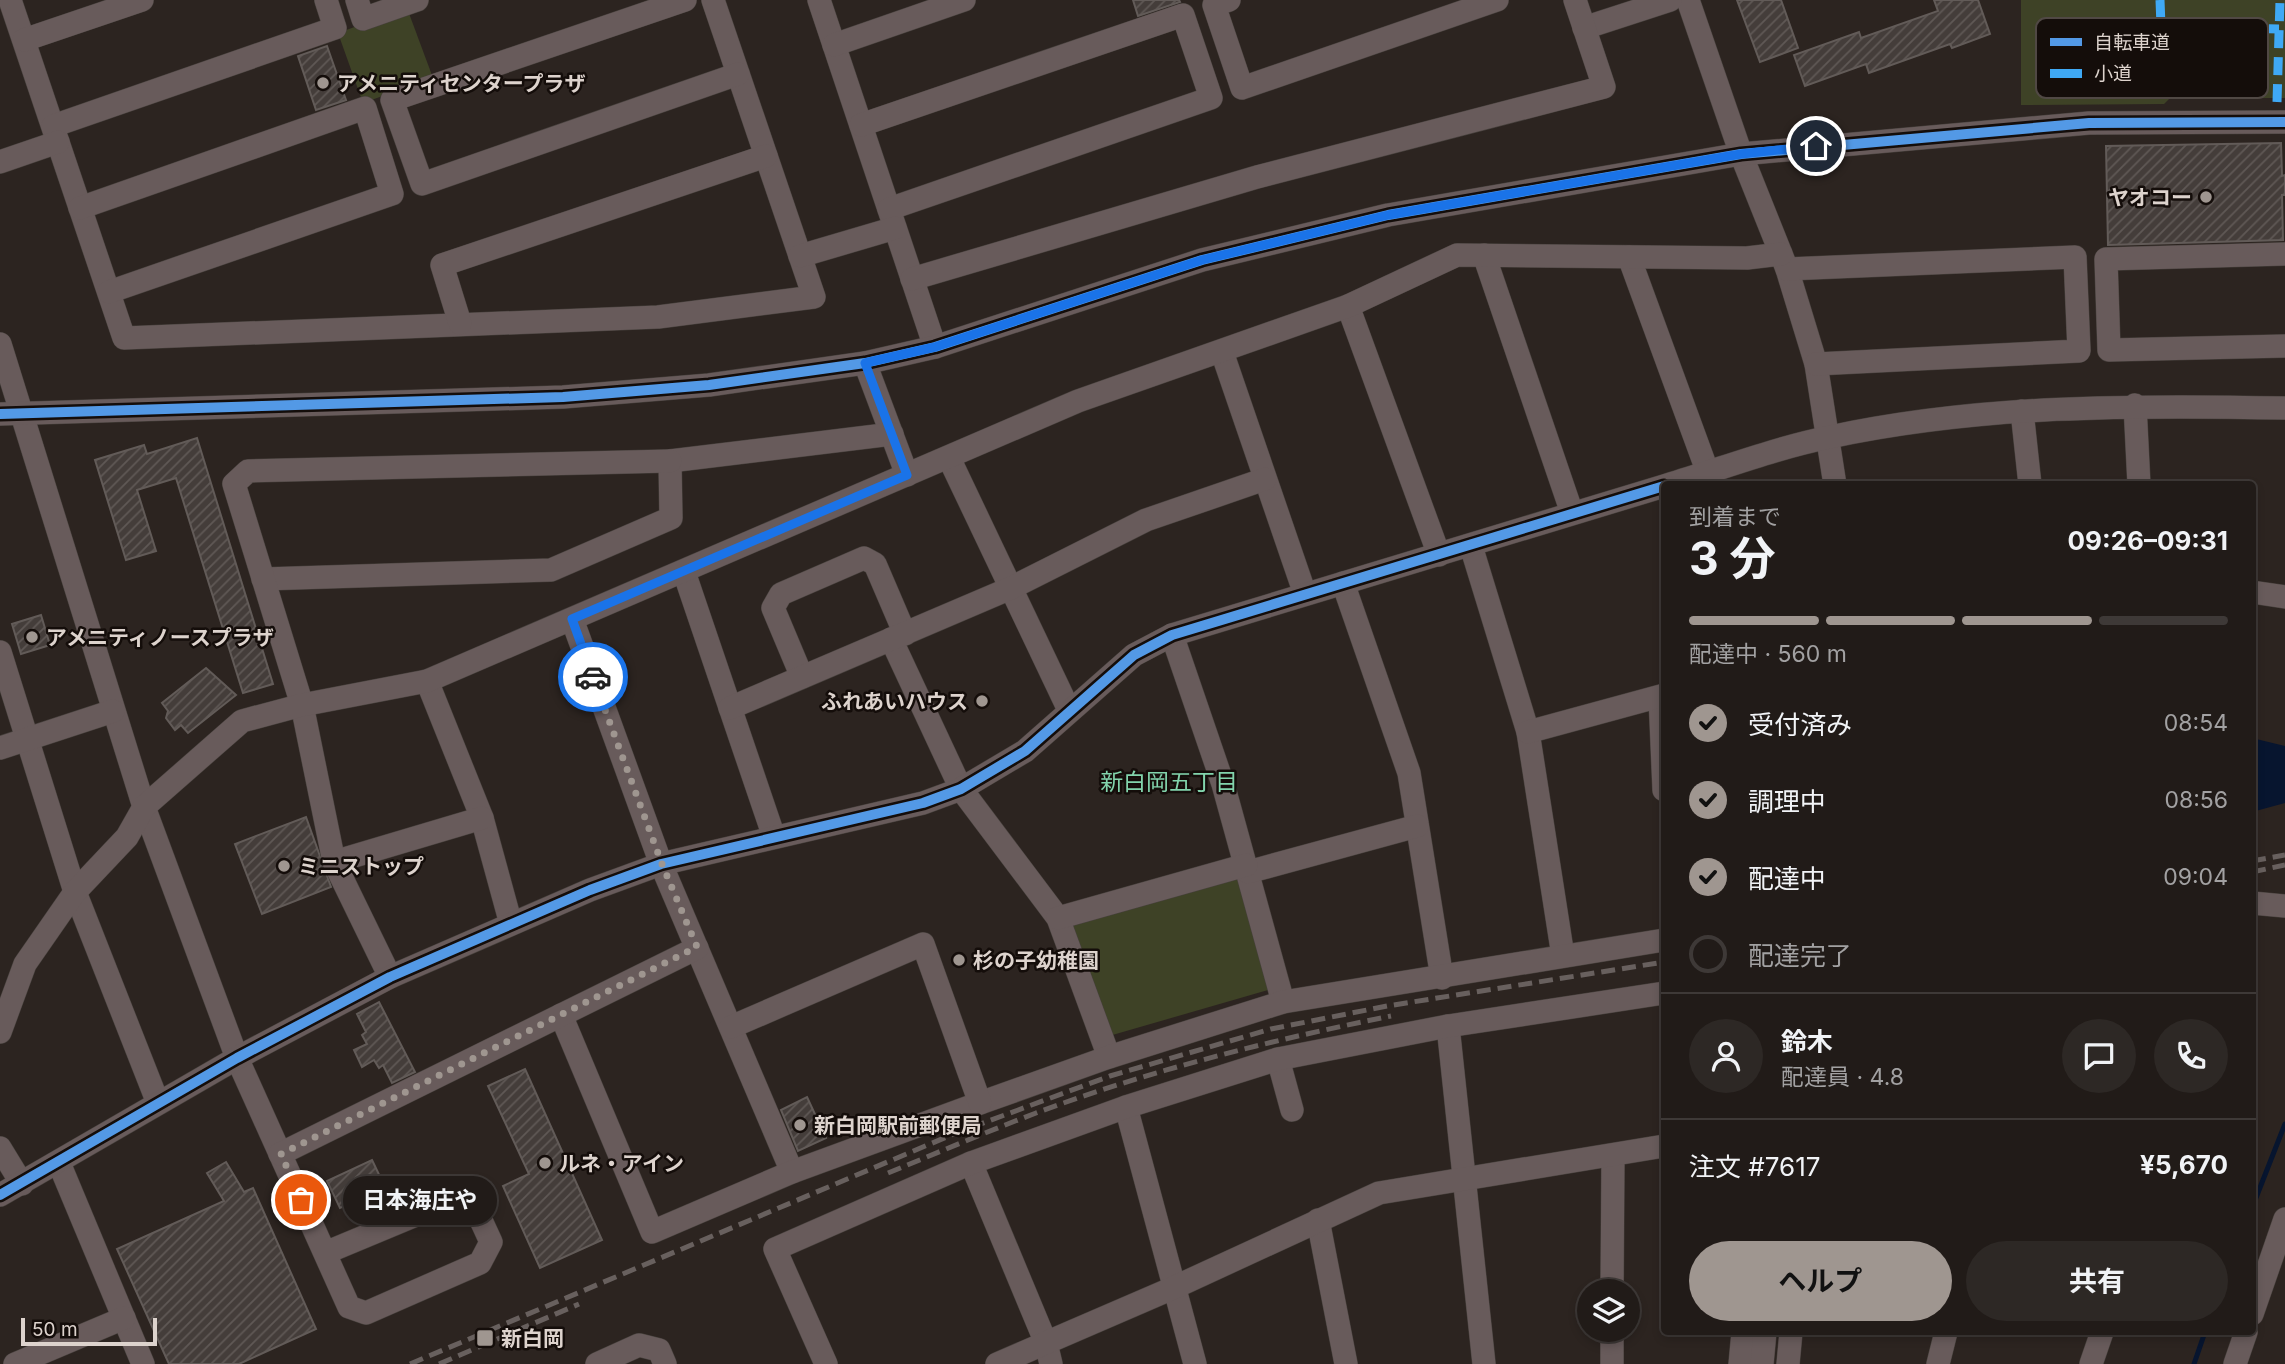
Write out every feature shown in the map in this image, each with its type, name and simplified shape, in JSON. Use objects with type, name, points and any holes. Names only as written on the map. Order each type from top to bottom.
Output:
[{"type":"street","points":[[10,0],[124,338],[658,317],[814,297],[713,0]]},
{"type":"street","points":[[24,40],[142,0]]},
{"type":"street","points":[[0,162],[55,134],[335,28],[326,0]]},
{"type":"street","points":[[357,0],[363,19],[417,0]]},
{"type":"street","points":[[685,0],[392,100],[422,184],[738,74]]},
{"type":"street","points":[[819,0],[935,347]]},
{"type":"street","points":[[834,45],[964,0]]},
{"type":"street","points":[[1229,0],[1214,5],[1242,88],[1497,0]]},
{"type":"street","points":[[912,279],[1257,177],[1604,87],[1575,0]]},
{"type":"street","points":[[1584,28],[1671,0]]},
{"type":"street","points":[[1688,0],[1741,154],[1784,261],[1816,364],[1834,481]]},
{"type":"street","points":[[800,256],[892,218],[1211,98],[1184,15],[861,125]]},
{"type":"street","points":[[80,208],[365,108],[393,194],[108,292]]},
{"type":"street","points":[[0,414],[563,397],[709,385],[865,363],[935,347],[1202,260],[1362,222],[1741,154],[2089,123],[2285,122]]},
{"type":"street","points":[[460,323],[442,265],[766,156]]},
{"type":"street","points":[[2285,254],[2106,259],[2109,350],[2285,346]]},
{"type":"street","points":[[0,1032],[25,964],[75,892],[127,837],[144,807],[242,721],[302,705],[427,681],[1078,401],[1348,306],[1457,255],[1747,258],[1784,261],[2075,257],[2079,351],[1816,364]]},
{"type":"street","points":[[1484,255],[1572,513]]},
{"type":"street","points":[[1629,257],[1708,472]]},
{"type":"street","points":[[1348,306],[1439,555]]},
{"type":"street","points":[[0,344],[144,807],[237,1058],[349,1307],[366,1313],[480,1263],[491,1242],[474,1205],[457,1198],[325,1253]]},
{"type":"street","points":[[1222,352],[1305,594]]},
{"type":"street","points":[[865,363],[907,475]]},
{"type":"street","points":[[1679,481],[1829,437],[1923,421],[2022,411],[2135,405],[2285,408]]},
{"type":"street","points":[[2135,405],[2139,481]]},
{"type":"street","points":[[2022,411],[2030,481]]},
{"type":"street","points":[[390,977],[334,862],[302,705],[234,484],[248,471],[670,461],[892,434]]},
{"type":"street","points":[[949,458],[1069,710]]},
{"type":"street","points":[[263,579],[551,570],[671,518],[670,461]]},
{"type":"street","points":[[730,708],[1011,588],[1146,520],[1265,479]]},
{"type":"street","points":[[0,1195],[237,1058],[390,977],[590,890],[662,864],[923,803],[961,789],[1025,751],[1134,654],[1172,635],[1661,486]]},
{"type":"street","points":[[1471,546],[1528,732],[1563,956]]},
{"type":"street","points":[[802,677],[773,608],[781,594],[864,558],[875,564],[898,636],[961,789],[1058,918],[1109,1057]]},
{"type":"street","points":[[684,572],[775,837]]},
{"type":"street","points":[[1343,583],[1409,773],[1442,978]]},
{"type":"street","points":[[2256,593],[2285,597]]},
{"type":"street","points":[[572,619],[662,864],[792,1172]]},
{"type":"street","points":[[1172,635],[1223,784],[1283,1002]]},
{"type":"street","points":[[0,652],[75,892],[158,1103]]},
{"type":"street","points":[[427,681],[482,818],[511,924]]},
{"type":"street","points":[[1528,732],[1661,696]]},
{"type":"street","points":[[0,748],[113,712]]},
{"type":"street","points":[[334,862],[482,818]]},
{"type":"street","points":[[1058,918],[1417,826]]},
{"type":"street","points":[[2256,903],[2285,906]]},
{"type":"street","points":[[561,1015],[652,1231],[792,1172],[979,1103],[1109,1057],[1283,1002],[1661,940]]},
{"type":"street","points":[[730,1027],[923,944],[979,1103]]},
{"type":"street","points":[[281,1154],[697,947]]},
{"type":"street","points":[[0,979],[9,1010]]},
{"type":"street","points":[[826,1364],[775,1249],[971,1163],[1126,1107],[1278,1059],[1448,1026],[1661,993]]},
{"type":"street","points":[[1448,1026],[1484,1364]]},
{"type":"street","points":[[1278,1059],[1292,1110]]},
{"type":"street","points":[[1126,1107],[1195,1364]]},
{"type":"street","points":[[997,1364],[1049,1354],[1174,1288],[1379,1193],[1661,1147]]},
{"type":"street","points":[[0,1148],[22,1184]]},
{"type":"street","points":[[1612,1156],[1612,1279]]},
{"type":"street","points":[[59,1163],[143,1364]]},
{"type":"street","points":[[971,1163],[1049,1354]]},
{"type":"street","points":[[2256,1302],[2285,1219]]},
{"type":"street","points":[[1318,1220],[1346,1364]]},
{"type":"street","points":[[15,1364],[124,1318]]},
{"type":"street","points":[[1740,1364],[1744,1335]]},
{"type":"street","points":[[1762,1364],[1765,1335]]},
{"type":"street","points":[[1788,1364],[1791,1335]]},
{"type":"street","points":[[1938,1364],[1945,1335]]},
{"type":"street","points":[[2091,1364],[2101,1335]]},
{"type":"street","points":[[2235,1364],[2245,1335]]},
{"type":"street","points":[[1612,1342],[1612,1364]]},
{"type":"street","points":[[597,1364],[639,1345],[659,1350],[665,1364]]},
{"type":"green space","points":[[2021,0],[2285,0],[2285,98],[2268,98],[2268,18],[2036,18],[2036,98],[2170,98],[2164,104],[2021,105]]},
{"type":"green space","points":[[407,8],[433,78],[363,103],[338,33]]},
{"type":"green space","points":[[1239,873],[1268,990],[1109,1036],[1070,922]]},
{"type":"water","points":[[2256,739],[2285,746],[2285,803],[2256,811]]},
{"type":"building","points":[[1133,0],[1179,0],[1180,2],[1138,16]]},
{"type":"building","points":[[1737,0],[1781,0],[1798,48],[1760,62]]},
{"type":"building","points":[[1934,0],[1978,0],[1990,34],[1952,48],[1950,44],[1869,73],[1866,64],[1805,86],[1794,55],[1859,32],[1861,38],[1938,11]]},
{"type":"building","points":[[327,46],[346,100],[316,110],[298,56]]},
{"type":"building","points":[[2281,143],[2282,176],[2285,175],[2285,195],[2282,195],[2283,240],[2108,245],[2106,146]]},
{"type":"building","points":[[197,438],[273,684],[243,693],[176,478],[137,490],[156,551],[126,560],[95,460],[144,445],[147,454]]},
{"type":"building","points":[[41,615],[50,645],[21,654],[12,624]]},
{"type":"building","points":[[206,668],[236,695],[188,733],[181,725],[175,730],[166,718],[168,711],[162,703]]},
{"type":"building","name":"ミニストップ","points":[[306,817],[331,887],[262,914],[235,844]]},
{"type":"building","points":[[379,1002],[415,1072],[392,1083],[383,1065],[379,1068],[374,1060],[362,1067],[354,1050],[367,1044],[362,1035],[366,1032],[357,1014]]},
{"type":"building","name":"ルネ・アイン","points":[[525,1069],[602,1240],[540,1268],[503,1186],[529,1174],[488,1086]]},
{"type":"building","name":"新白岡駅前郵便局","points":[[807,1097],[826,1138],[798,1151],[781,1110]]},
{"type":"building","points":[[372,1160],[385,1187],[340,1208],[327,1181]]},
{"type":"building","points":[[226,1162],[244,1192],[253,1188],[316,1329],[239,1364],[169,1364],[117,1249],[224,1201],[207,1173]]},
{"type":"waterway","points":[[2256,1198],[2285,1124]]},
{"type":"waterway","points":[[2194,1364],[2204,1335]]},
{"type":"railway","points":[[2256,860],[2285,855]]},
{"type":"railway","points":[[2256,871],[2285,865]]},
{"type":"railway","points":[[410,1364],[956,1133],[1110,1076],[1271,1029],[1387,1006],[1661,962]]},
{"type":"railway","points":[[888,1173],[1036,1113],[1123,1083],[1257,1046],[1391,1016]]},
{"type":"railway","points":[[439,1364],[579,1304]]},
{"type":"marked path","points":[[2160,0],[2161,18]]},
{"type":"marked path","points":[[2277,102],[2280,0]]},
{"type":"marked path","points":[[2268,29],[2279,29]]},
{"type":"marked path","points":[[2164,98],[2164,104]]},
{"type":"cycle path","points":[[0,414],[563,397],[709,385],[865,363],[935,347],[1202,260],[1388,215],[1741,154],[2089,123],[2285,122]]},
{"type":"cycle path","points":[[0,1195],[237,1058],[390,977],[590,890],[661,864],[923,803],[961,789],[1025,751],[1134,655],[1172,635],[1661,487]]},
{"type":"way so far","points":[[301,1200],[281,1154],[697,947],[662,864],[593,677]]},
{"type":"place","name":"アメニティセンタープラザ","points":[[323,83]]},
{"type":"place","name":"ヤオコー","points":[[2206,197]]},
{"type":"place","name":"アメニティノースプラザ","points":[[32,637]]},
{"type":"place","name":"ふれあいハウス","points":[[982,701]]},
{"type":"place","name":"ミニストップ","points":[[284,866]]},
{"type":"place","name":"杉の子幼稚園","points":[[959,960]]},
{"type":"place","name":"新白岡駅前郵便局","points":[[800,1125]]},
{"type":"place","name":"ルネ・アイン","points":[[545,1163]]},
{"type":"place","name":"日本海庄や","points":[[301,1200]]},
{"type":"place","name":"新白岡","points":[[485,1338]]},
{"type":"district","name":"新白岡五丁目","points":[[1169,782]]},
{"type":"route","points":[[593,677],[572,619],[907,475],[865,363],[935,347],[1202,260],[1388,215],[1741,154],[1816,146]]}]
